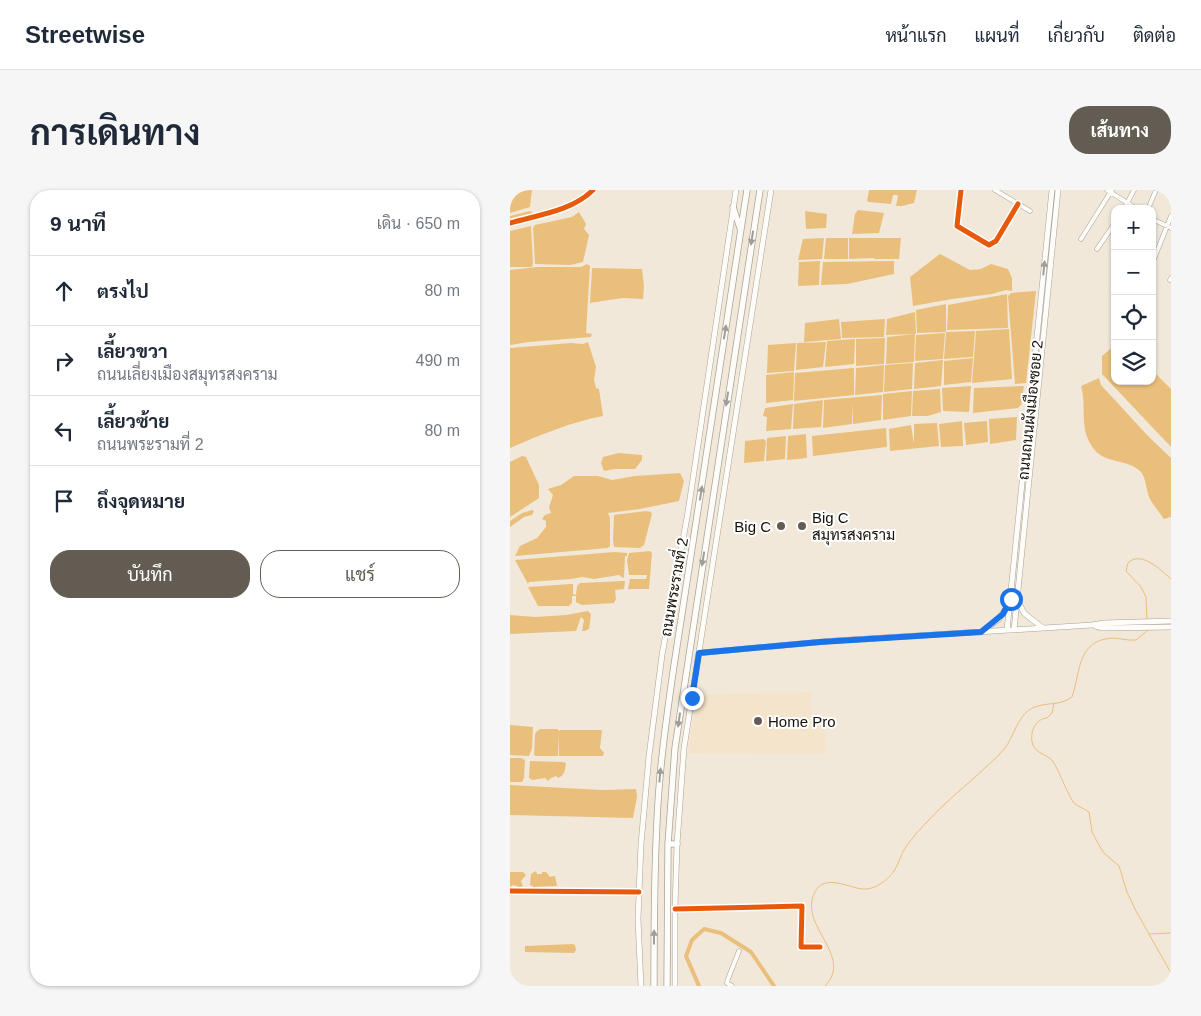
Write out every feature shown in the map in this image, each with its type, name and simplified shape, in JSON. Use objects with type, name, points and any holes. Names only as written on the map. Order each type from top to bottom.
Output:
[{"type":"highway","name":"ถนนพระรามที่ 2","points":[[654,986],[654,893],[663,746],[747,190]]},
{"type":"highway","name":"ถนนพระรามที่ 2","points":[[667,986],[668,844],[675,748],[760,190]]},
{"type":"highway","points":[[733,207],[741,230]]},
{"type":"highway","points":[[668,844],[677,844]]},
{"type":"main road","name":"ถนนพระรามที่ 2","points":[[642,986],[638,920],[642,824],[649,756],[662,655],[688,512],[736,190]]},
{"type":"main road","points":[[675,986],[674,910],[684,748],[771,190]]},
{"type":"main road","name":"ถนนถนนผังเมืองซอย 2","points":[[1014,630],[1017,598],[1015,584],[1052,190]]},
{"type":"main road","name":"ถนนถนนผังเมืองซอย 2","points":[[1008,630],[1011,599],[1015,584],[1058,190]]},
{"type":"main road","points":[[1017,598],[1024,613],[1043,628]]},
{"type":"main road","points":[[981,632],[1003,614],[1011,599]]},
{"type":"main road","points":[[1155,624],[1171,621]]},
{"type":"main road","points":[[699,653],[820,642],[1104,623],[1171,626]]},
{"type":"street","points":[[510,223],[579,202],[593,190]]},
{"type":"street","points":[[960,190],[957,226],[989,244],[996,241],[1018,204]]},
{"type":"street","points":[[995,190],[1030,211]]},
{"type":"street","points":[[1126,205],[1134,190]]},
{"type":"street","points":[[1150,205],[1156,190]]},
{"type":"street","points":[[1080,239],[1110,191],[1132,205]]},
{"type":"street","points":[[1156,256],[1169,228],[1171,216]]},
{"type":"street","points":[[1156,221],[1169,228]]},
{"type":"street","points":[[1097,249],[1111,229]]},
{"type":"street","points":[[510,891],[639,892]]},
{"type":"street","points":[[674,910],[802,906],[801,947],[820,947]]},
{"type":"street","points":[[732,986],[727,983],[739,951]]},
{"type":"shaded area","points":[[510,190],[532,190],[530,207],[510,213]]},
{"type":"shaded area","points":[[869,190],[917,190],[914,203],[896,206],[897,195],[893,195],[891,204],[867,201]]},
{"type":"shaded area","points":[[858,210],[884,213],[879,233],[852,234],[855,214]]},
{"type":"shaded area","points":[[530,211],[533,213],[510,221],[510,216]]},
{"type":"shaded area","points":[[805,211],[827,214],[826,228],[806,229]]},
{"type":"shaded area","points":[[579,212],[586,224],[584,229],[589,235],[583,262],[570,265],[535,264],[533,228],[535,225],[572,217]]},
{"type":"shaded area","points":[[531,226],[532,267],[510,267],[510,231]]},
{"type":"shaded area","points":[[824,238],[822,259],[798,260],[803,239]]},
{"type":"shaded area","points":[[826,238],[848,238],[848,259],[824,259]]},
{"type":"shaded area","points":[[849,238],[901,238],[899,259],[849,259]]},
{"type":"shaded area","points":[[940,254],[970,270],[981,269],[991,264],[1008,269],[1012,278],[1012,291],[1006,290],[992,294],[913,306],[910,277]]},
{"type":"shaded area","points":[[820,261],[819,285],[798,286],[799,262]]},
{"type":"shaded area","points":[[894,261],[894,274],[847,284],[821,285],[823,262]]},
{"type":"shaded area","points":[[587,264],[590,266],[586,333],[592,334],[591,337],[510,345],[510,270],[537,267],[581,267]]},
{"type":"shaded area","points":[[592,268],[642,269],[643,299],[622,298],[590,303]]},
{"type":"shaded area","points":[[1036,291],[1026,383],[1015,384],[1008,296],[1011,293]]},
{"type":"shaded area","points":[[1007,294],[1008,328],[947,330],[948,305]]},
{"type":"shaded area","points":[[946,304],[946,332],[917,333],[916,310]]},
{"type":"shaded area","points":[[915,312],[916,334],[886,335],[887,319]]},
{"type":"shaded area","points":[[839,319],[841,339],[804,342],[805,323]]},
{"type":"shaded area","points":[[885,319],[884,337],[842,338],[841,322]]},
{"type":"shaded area","points":[[1009,329],[1012,379],[972,383],[976,331]]},
{"type":"shaded area","points":[[975,331],[973,357],[944,359],[946,332]]},
{"type":"shaded area","points":[[945,333],[943,359],[915,361],[916,335]]},
{"type":"shaded area","points":[[915,334],[914,362],[886,364],[887,337]]},
{"type":"shaded area","points":[[885,338],[884,364],[856,366],[856,339]]},
{"type":"shaded area","points":[[855,339],[854,364],[825,367],[827,341]]},
{"type":"shaded area","points":[[588,342],[596,367],[594,380],[596,388],[599,389],[603,416],[567,425],[510,448],[510,348],[571,343],[583,344]]},
{"type":"shaded area","points":[[826,342],[823,367],[796,370],[797,343]]},
{"type":"shaded area","points":[[796,343],[794,371],[767,373],[768,345]]},
{"type":"shaded area","points":[[1111,348],[1111,384],[1102,374],[1102,356]]},
{"type":"shaded area","points":[[973,358],[971,382],[944,385],[944,361]]},
{"type":"shaded area","points":[[943,360],[941,386],[914,389],[915,363]]},
{"type":"shaded area","points":[[913,363],[912,389],[884,392],[885,365]]},
{"type":"shaded area","points":[[884,365],[883,392],[855,395],[856,368]]},
{"type":"shaded area","points":[[854,368],[854,395],[794,401],[795,373]]},
{"type":"shaded area","points":[[794,372],[793,400],[766,403],[766,375]]},
{"type":"shaded area","points":[[1156,374],[1171,389],[1171,447],[1112,385],[1156,385]]},
{"type":"shaded area","points":[[1099,378],[1101,385],[1171,458],[1171,517],[1164,519],[1154,506],[1141,472],[1129,464],[1102,456],[1096,452],[1087,438],[1081,386]]},
{"type":"shaded area","points":[[971,386],[969,412],[943,411],[942,388]]},
{"type":"shaded area","points":[[1024,386],[1021,405],[1018,408],[973,413],[974,388]]},
{"type":"shaded area","points":[[940,389],[941,412],[928,416],[912,416],[913,391]]},
{"type":"shaded area","points":[[912,391],[911,416],[883,420],[883,394]]},
{"type":"shaded area","points":[[882,395],[881,420],[853,424],[853,403],[852,424],[823,428],[824,400]]},
{"type":"shaded area","points":[[823,400],[821,427],[793,429],[794,404]]},
{"type":"shaded area","points":[[793,404],[791,429],[766,431],[767,417],[763,416],[765,408]]},
{"type":"shaded area","points":[[1017,417],[1016,440],[990,444],[989,419]]},
{"type":"shaded area","points":[[962,421],[963,446],[941,447],[939,424]]},
{"type":"shaded area","points":[[987,421],[988,442],[966,445],[964,423]]},
{"type":"shaded area","points":[[937,423],[939,446],[890,451],[889,429],[911,425],[914,444],[914,424]]},
{"type":"shaded area","points":[[886,428],[887,447],[813,456],[812,436]]},
{"type":"shaded area","points":[[806,434],[807,458],[787,460],[788,436]]},
{"type":"shaded area","points":[[786,436],[785,459],[766,461],[767,438]]},
{"type":"shaded area","points":[[763,439],[766,441],[764,461],[744,463],[745,441]]},
{"type":"shaded area","points":[[619,453],[642,455],[642,460],[635,469],[604,471],[601,463],[603,457]]},
{"type":"shaded area","points":[[522,456],[526,457],[539,485],[539,498],[510,517],[510,462]]},
{"type":"shaded area","points":[[680,473],[684,481],[679,501],[608,513],[610,518],[610,546],[608,548],[515,556],[520,546],[537,538],[546,527],[546,521],[542,519],[545,515],[551,513],[549,507],[553,495],[548,489],[561,485],[574,476],[598,476],[612,480],[635,476]]},
{"type":"shaded area","points":[[534,511],[532,515],[524,517],[510,527],[510,521],[522,513]]},
{"type":"shaded area","points":[[646,511],[652,514],[644,545],[640,548],[614,547],[614,515]]},
{"type":"shaded area","points":[[650,551],[652,553],[649,589],[628,589],[630,579],[646,579],[647,575],[629,575],[627,560],[629,553]]},
{"type":"shaded area","points":[[615,552],[627,553],[627,556],[625,556],[623,578],[619,575],[594,579],[583,577],[529,582],[528,584],[515,560]]},
{"type":"shaded area","points":[[625,581],[624,589],[615,590],[616,599],[614,603],[582,605],[576,602],[576,596],[572,596],[572,603],[569,606],[538,606],[528,587],[573,584],[573,594],[576,595],[577,586],[580,583]]},
{"type":"shaded area","points":[[588,611],[591,614],[589,629],[585,631],[582,631],[584,620],[581,617],[576,631],[510,634],[510,615],[535,617]]},
{"type":"shaded area","points":[[811,692],[811,722],[824,723],[826,754],[688,753],[697,694]]},
{"type":"shaded area","points":[[510,725],[533,727],[532,749],[529,756],[510,755]]},
{"type":"shaded area","points":[[540,729],[557,729],[560,731],[602,730],[600,748],[604,753],[603,756],[559,756],[559,732],[558,756],[536,756],[534,755],[535,735]]},
{"type":"shaded area","points":[[510,758],[525,760],[522,782],[510,782]]},
{"type":"shaded area","points":[[530,761],[566,763],[562,775],[558,778],[556,776],[551,778],[548,781],[545,778],[532,780],[529,778]]},
{"type":"shaded area","points":[[510,785],[602,790],[636,789],[637,797],[633,818],[510,815]]},
{"type":"shaded area","points":[[536,871],[537,874],[546,872],[550,877],[555,876],[557,886],[534,887],[530,885],[531,874]]},
{"type":"shaded area","points":[[510,872],[523,872],[526,875],[521,881],[523,886],[513,885],[510,887]]},
{"type":"shaded area","points":[[573,944],[576,950],[574,953],[525,952],[525,946]]},
{"type":"waterway","points":[[1147,621],[1146,597],[1141,587],[1126,571],[1128,563],[1133,560],[1145,560],[1171,579]]},
{"type":"waterway","points":[[825,986],[832,975],[834,963],[813,916],[811,904],[819,886],[831,882],[867,889],[884,881],[892,873],[904,850],[918,831],[1003,751],[1018,723],[1029,710],[1037,706],[1062,702],[1072,697],[1082,658],[1092,645],[1101,640],[1112,638],[1136,640],[1148,630]]},
{"type":"waterway","points":[[1054,703],[1052,713],[1036,724],[1032,732],[1033,745],[1037,751],[1052,760],[1073,802],[1089,812],[1092,832],[1104,853],[1119,866],[1127,892],[1136,911],[1171,973]]},
{"type":"waterway","points":[[699,986],[686,956],[692,940],[704,929],[721,933],[751,952],[774,986]]},
{"type":"waterway","points":[[1149,934],[1171,933]]},
{"type":"cycle path","points":[[510,223],[565,208],[585,197],[593,190]]},
{"type":"cycle path","points":[[961,190],[957,226],[989,245],[996,241],[1018,204]]},
{"type":"cycle path","points":[[510,891],[639,892]]},
{"type":"cycle path","points":[[675,909],[802,906],[801,947],[820,947]]},
{"type":"place","name":"Big C","points":[[781,526]]},
{"type":"place","name":"Big C สมุทรสงคราม","points":[[802,526]]},
{"type":"place","name":"Home Pro","points":[[758,721]]},
{"type":"route","points":[[692,698],[699,653],[820,642],[981,632],[999,619],[1011,599]]}]
